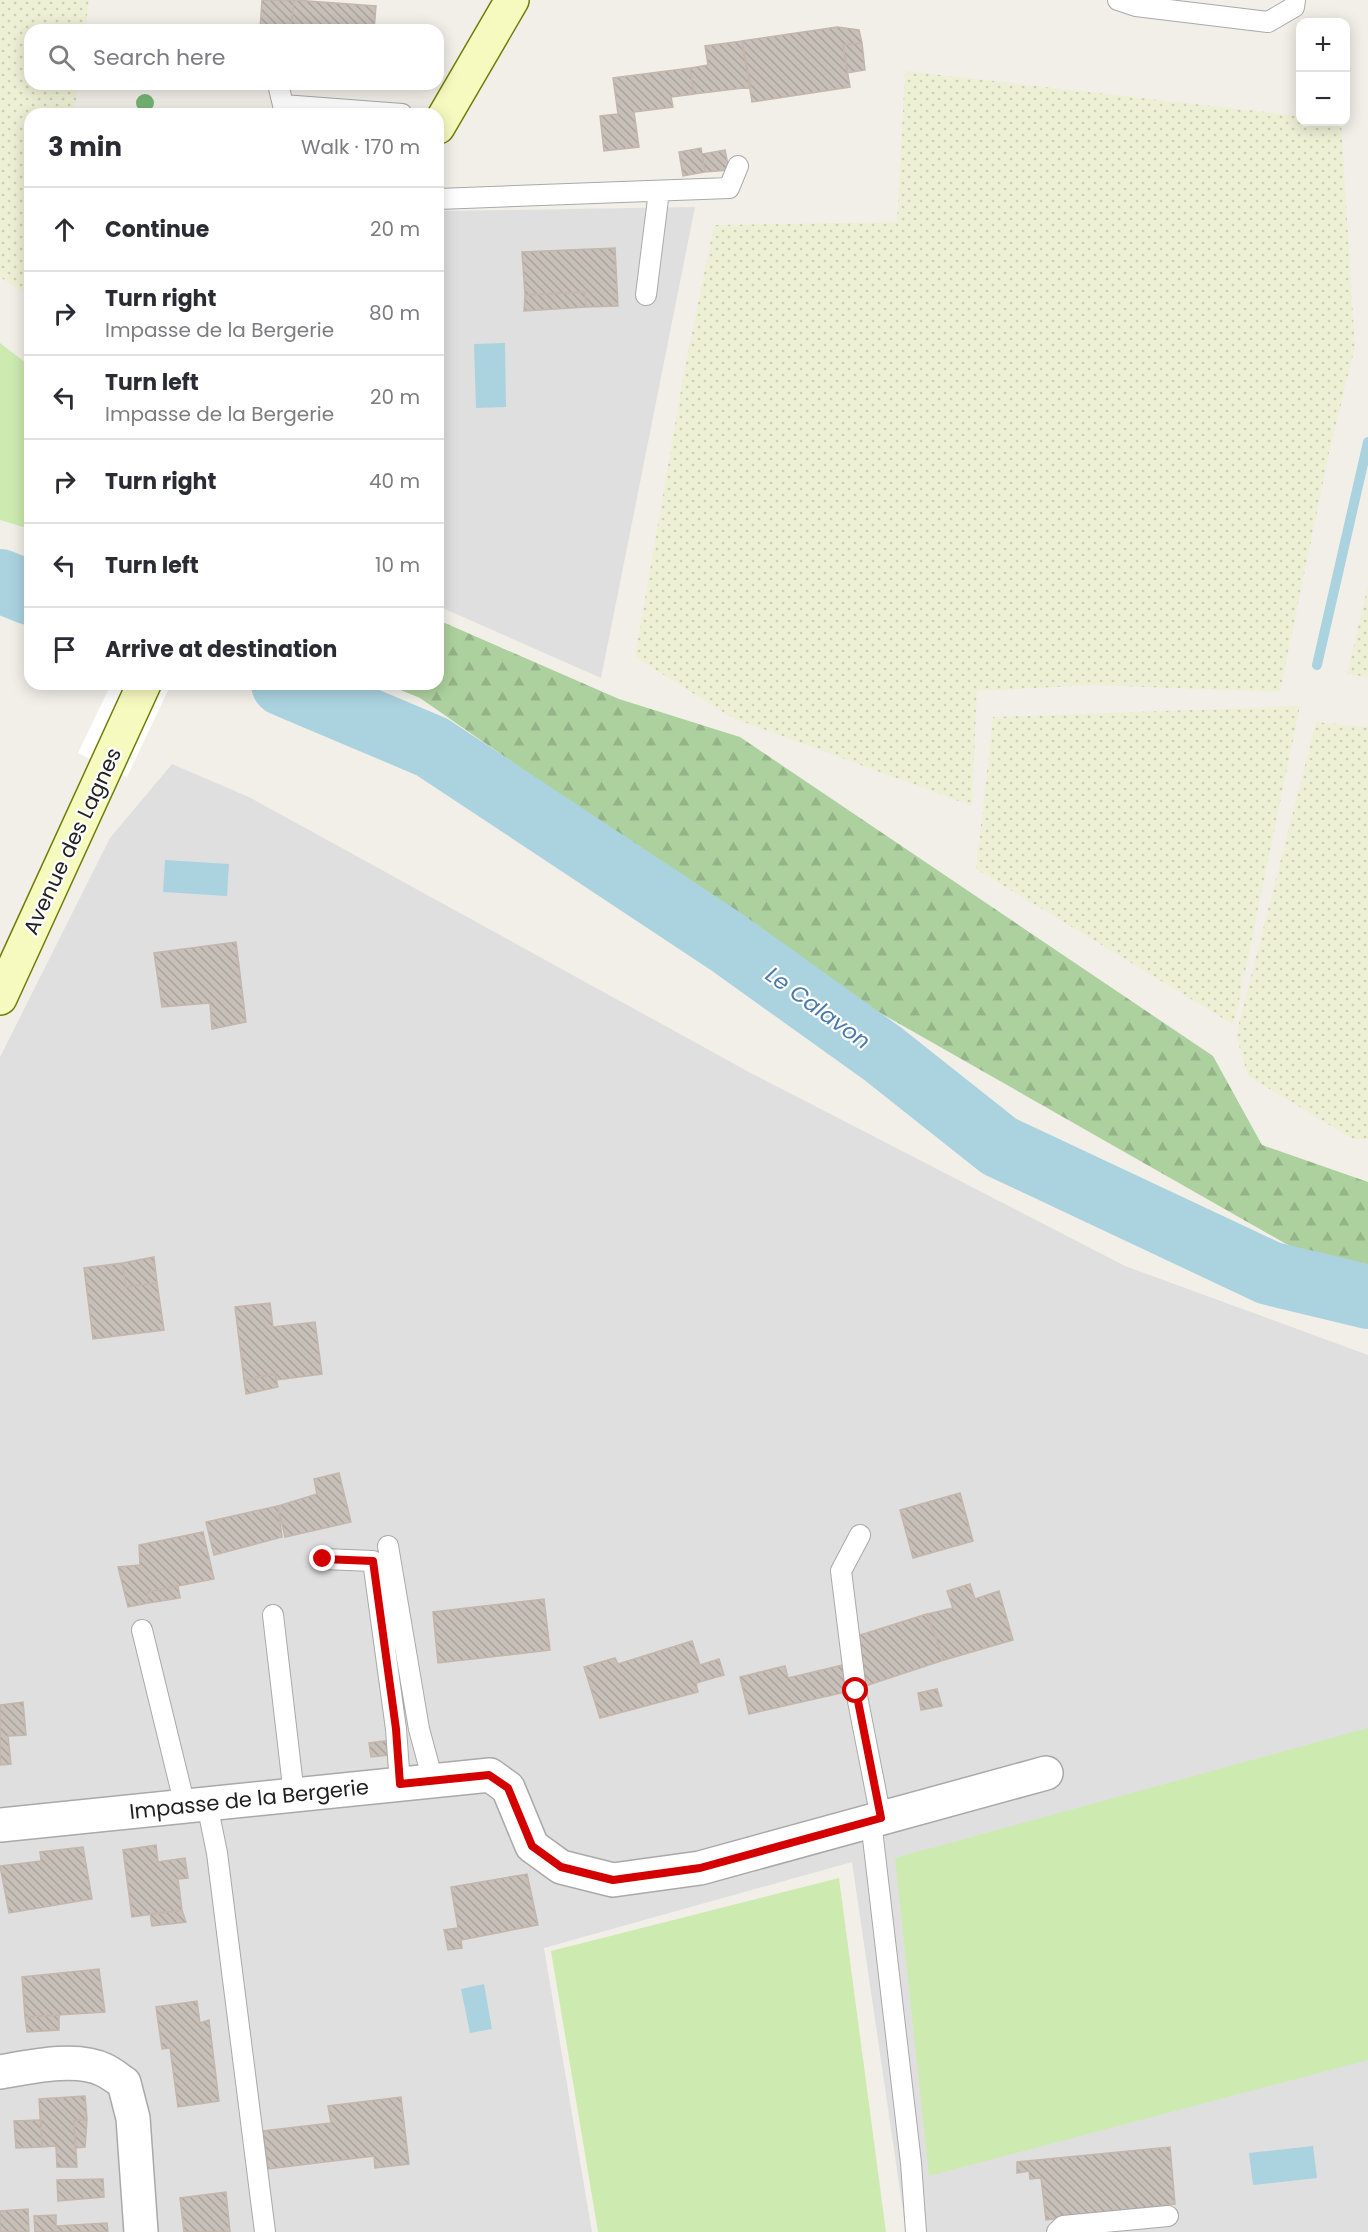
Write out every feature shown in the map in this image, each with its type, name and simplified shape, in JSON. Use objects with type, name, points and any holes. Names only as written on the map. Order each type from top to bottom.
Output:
[{"type":"street","points":[[444,113],[512,0]]},
{"type":"street","name":"Avenue des Lagnes","points":[[0,998],[141,690]]},
{"type":"street","name":"Impasse de la Bergerie","points":[[0,1825],[489,1775],[508,1788],[532,1846],[561,1867],[613,1880],[700,1868],[1046,1773]]},
{"type":"street","points":[[0,2072],[38,2065],[79,2064],[103,2069],[124,2083],[133,2118],[141,2232]]},
{"type":"lane","points":[[1118,0],[1136,6],[1268,22],[1294,7],[1294,0]]},
{"type":"lane","points":[[279,90],[283,105],[323,108]]},
{"type":"lane","points":[[444,199],[729,188],[738,166]]},
{"type":"lane","points":[[646,295],[659,191]]},
{"type":"lane","points":[[860,1535],[841,1571],[856,1691],[876,1819],[916,2232]]},
{"type":"lane","points":[[388,1546],[419,1729],[433,1781]]},
{"type":"lane","points":[[323,1559],[373,1561],[396,1729],[400,1784]]},
{"type":"lane","points":[[273,1615],[294,1795]]},
{"type":"lane","points":[[142,1630],[177,1768],[217,1853],[265,2232]]},
{"type":"lane","points":[[1057,2232],[1064,2226],[1168,2216]]},
{"type":"shaded area","points":[[695,207],[601,678],[444,609],[444,211]]},
{"type":"shaded area","points":[[172,764],[251,798],[749,1072],[1125,1266],[1368,1355],[1368,2232],[906,2232],[852,1862],[544,1948],[592,2232],[0,2232],[0,1057],[110,838]]},
{"type":"green space","points":[[0,0],[89,0],[86,24],[24,24],[24,90],[77,90],[75,108],[24,108],[24,293],[0,277]]},
{"type":"green space","points":[[905,71],[1296,116],[1296,126],[1341,126],[1355,347],[1329,453],[1280,692],[1093,685],[977,691],[972,806],[731,717],[635,657],[684,372],[714,225],[897,222]]},
{"type":"green space","points":[[0,343],[24,361],[24,527],[0,520]]},
{"type":"green space","points":[[1368,585],[1368,677],[1347,674]]},
{"type":"green space","points":[[444,623],[619,699],[740,737],[1213,1056],[1262,1145],[1368,1182],[1368,1267],[1295,1249],[840,990],[420,698],[401,690],[444,690]]},
{"type":"green space","points":[[1300,706],[1234,1025],[976,869],[993,717]]},
{"type":"green space","points":[[1316,722],[1368,727],[1368,1139],[1353,1139],[1248,1076],[1236,1035]]},
{"type":"green space","points":[[1368,1728],[1368,2060],[929,2176],[895,1858]]},
{"type":"green space","points":[[839,1878],[886,2232],[598,2232],[551,1951]]},
{"type":"water","points":[[505,343],[506,407],[476,408],[474,344]]},
{"type":"water","points":[[165,860],[229,864],[227,896],[163,892]]},
{"type":"water","points":[[484,1984],[492,2029],[470,2033],[461,1989]]},
{"type":"water","points":[[1313,2146],[1317,2178],[1253,2185],[1249,2153]]},
{"type":"pier","points":[[108,690],[168,690],[127,777],[78,753]]},
{"type":"building","points":[[262,0],[294,0],[292,24],[260,24]]},
{"type":"building","points":[[294,0],[376,6],[374,24],[292,24]]},
{"type":"building","points":[[837,27],[859,30],[862,43],[843,45],[850,87],[752,102],[742,41]]},
{"type":"building","points":[[742,41],[751,87],[694,94],[690,68],[708,65],[705,46]]},
{"type":"building","points":[[862,43],[865,70],[847,73],[843,45]]},
{"type":"building","points":[[690,68],[694,94],[671,97],[673,107],[634,112],[639,147],[604,151],[600,116],[618,114],[613,78]]},
{"type":"building","points":[[701,148],[705,172],[683,176],[679,152]]},
{"type":"building","points":[[725,150],[729,170],[705,172],[702,154]]},
{"type":"building","points":[[615,248],[618,306],[586,307],[585,292],[525,295],[522,252]]},
{"type":"building","points":[[585,292],[586,307],[524,311],[525,295]]},
{"type":"building","points":[[236,942],[246,1022],[212,1029],[210,1003],[162,1007],[154,953]]},
{"type":"building","points":[[154,1257],[157,1283],[126,1287],[122,1263]]},
{"type":"building","points":[[122,1263],[126,1287],[157,1283],[164,1330],[93,1339],[84,1268]]},
{"type":"building","points":[[270,1303],[273,1327],[315,1322],[322,1374],[276,1380],[275,1374],[244,1380],[235,1307]]},
{"type":"building","points":[[275,1374],[278,1387],[246,1394],[244,1380]]},
{"type":"building","points":[[339,1473],[351,1522],[285,1537],[278,1506],[317,1494],[314,1479]]},
{"type":"building","points":[[960,1493],[973,1541],[913,1558],[900,1510]]},
{"type":"building","points":[[278,1506],[282,1537],[214,1555],[206,1522]]},
{"type":"building","points":[[203,1532],[214,1579],[147,1592],[149,1603],[128,1607],[118,1567],[140,1565],[139,1545]]},
{"type":"building","points":[[970,1584],[975,1599],[999,1591],[1013,1640],[944,1660],[927,1614],[953,1608],[947,1591]]},
{"type":"building","points":[[178,1586],[180,1598],[149,1603],[147,1592]]},
{"type":"building","points":[[544,1599],[550,1650],[438,1663],[433,1612]]},
{"type":"building","points":[[927,1614],[944,1660],[865,1686],[854,1652],[862,1649],[857,1636]]},
{"type":"building","points":[[692,1641],[700,1665],[719,1659],[724,1675],[696,1683],[698,1692],[600,1718],[584,1667],[615,1658],[618,1664]]},
{"type":"building","points":[[843,1665],[850,1691],[749,1714],[740,1677],[785,1666],[788,1678]]},
{"type":"building","points":[[937,1689],[942,1706],[921,1710],[918,1693]]},
{"type":"building","points":[[23,1702],[26,1735],[8,1736],[11,1764],[0,1765],[0,1705]]},
{"type":"building","points":[[393,1740],[389,1755],[371,1757],[369,1743]]},
{"type":"building","points":[[156,1845],[158,1862],[185,1858],[188,1878],[178,1879],[182,1910],[132,1917],[123,1850]]},
{"type":"building","points":[[83,1847],[92,1899],[9,1913],[0,1866],[41,1861],[40,1852]]},
{"type":"building","points":[[527,1874],[538,1925],[461,1940],[462,1948],[448,1950],[444,1930],[458,1928],[451,1887]]},
{"type":"building","points":[[182,1910],[186,1922],[152,1926],[150,1914]]},
{"type":"building","points":[[99,1969],[105,2012],[25,2017],[22,1977]]},
{"type":"building","points":[[197,2001],[200,2023],[209,2020],[219,2101],[178,2107],[170,2048],[162,2049],[156,2007]]},
{"type":"building","points":[[59,2015],[59,2030],[27,2032],[25,2017]]},
{"type":"building","points":[[85,2096],[87,2119],[74,2121],[77,2167],[57,2167],[56,2146],[42,2147],[39,2099]]},
{"type":"building","points":[[401,2097],[409,2164],[375,2168],[374,2156],[268,2169],[263,2131],[331,2123],[328,2106]]},
{"type":"building","points":[[87,2119],[85,2147],[75,2148],[74,2121]]},
{"type":"building","points":[[41,2120],[42,2147],[16,2148],[14,2121]]},
{"type":"building","points":[[1170,2147],[1175,2204],[1046,2220],[1041,2178],[1030,2179],[1029,2171],[1017,2173],[1017,2162]]},
{"type":"building","points":[[103,2179],[104,2197],[58,2201],[57,2180]]},
{"type":"building","points":[[226,2192],[230,2232],[184,2232],[180,2198]]},
{"type":"building","points":[[28,2209],[29,2232],[0,2232],[0,2211]]},
{"type":"building","points":[[56,2215],[56,2226],[107,2223],[108,2232],[35,2232],[34,2216]]},
{"type":"waterway","points":[[1317,665],[1368,442]]},
{"type":"waterway","name":"Le Calavon","points":[[0,581],[24,591]]},
{"type":"waterway","name":"Le Calavon","points":[[297,690],[432,747],[728,943],[883,1054],[999,1146],[1269,1273],[1368,1297]]},
{"type":"route","points":[[323,1559],[373,1561],[396,1729],[400,1784],[489,1775],[508,1788],[532,1846],[561,1867],[613,1880],[700,1868],[881,1818],[856,1691]]}]
